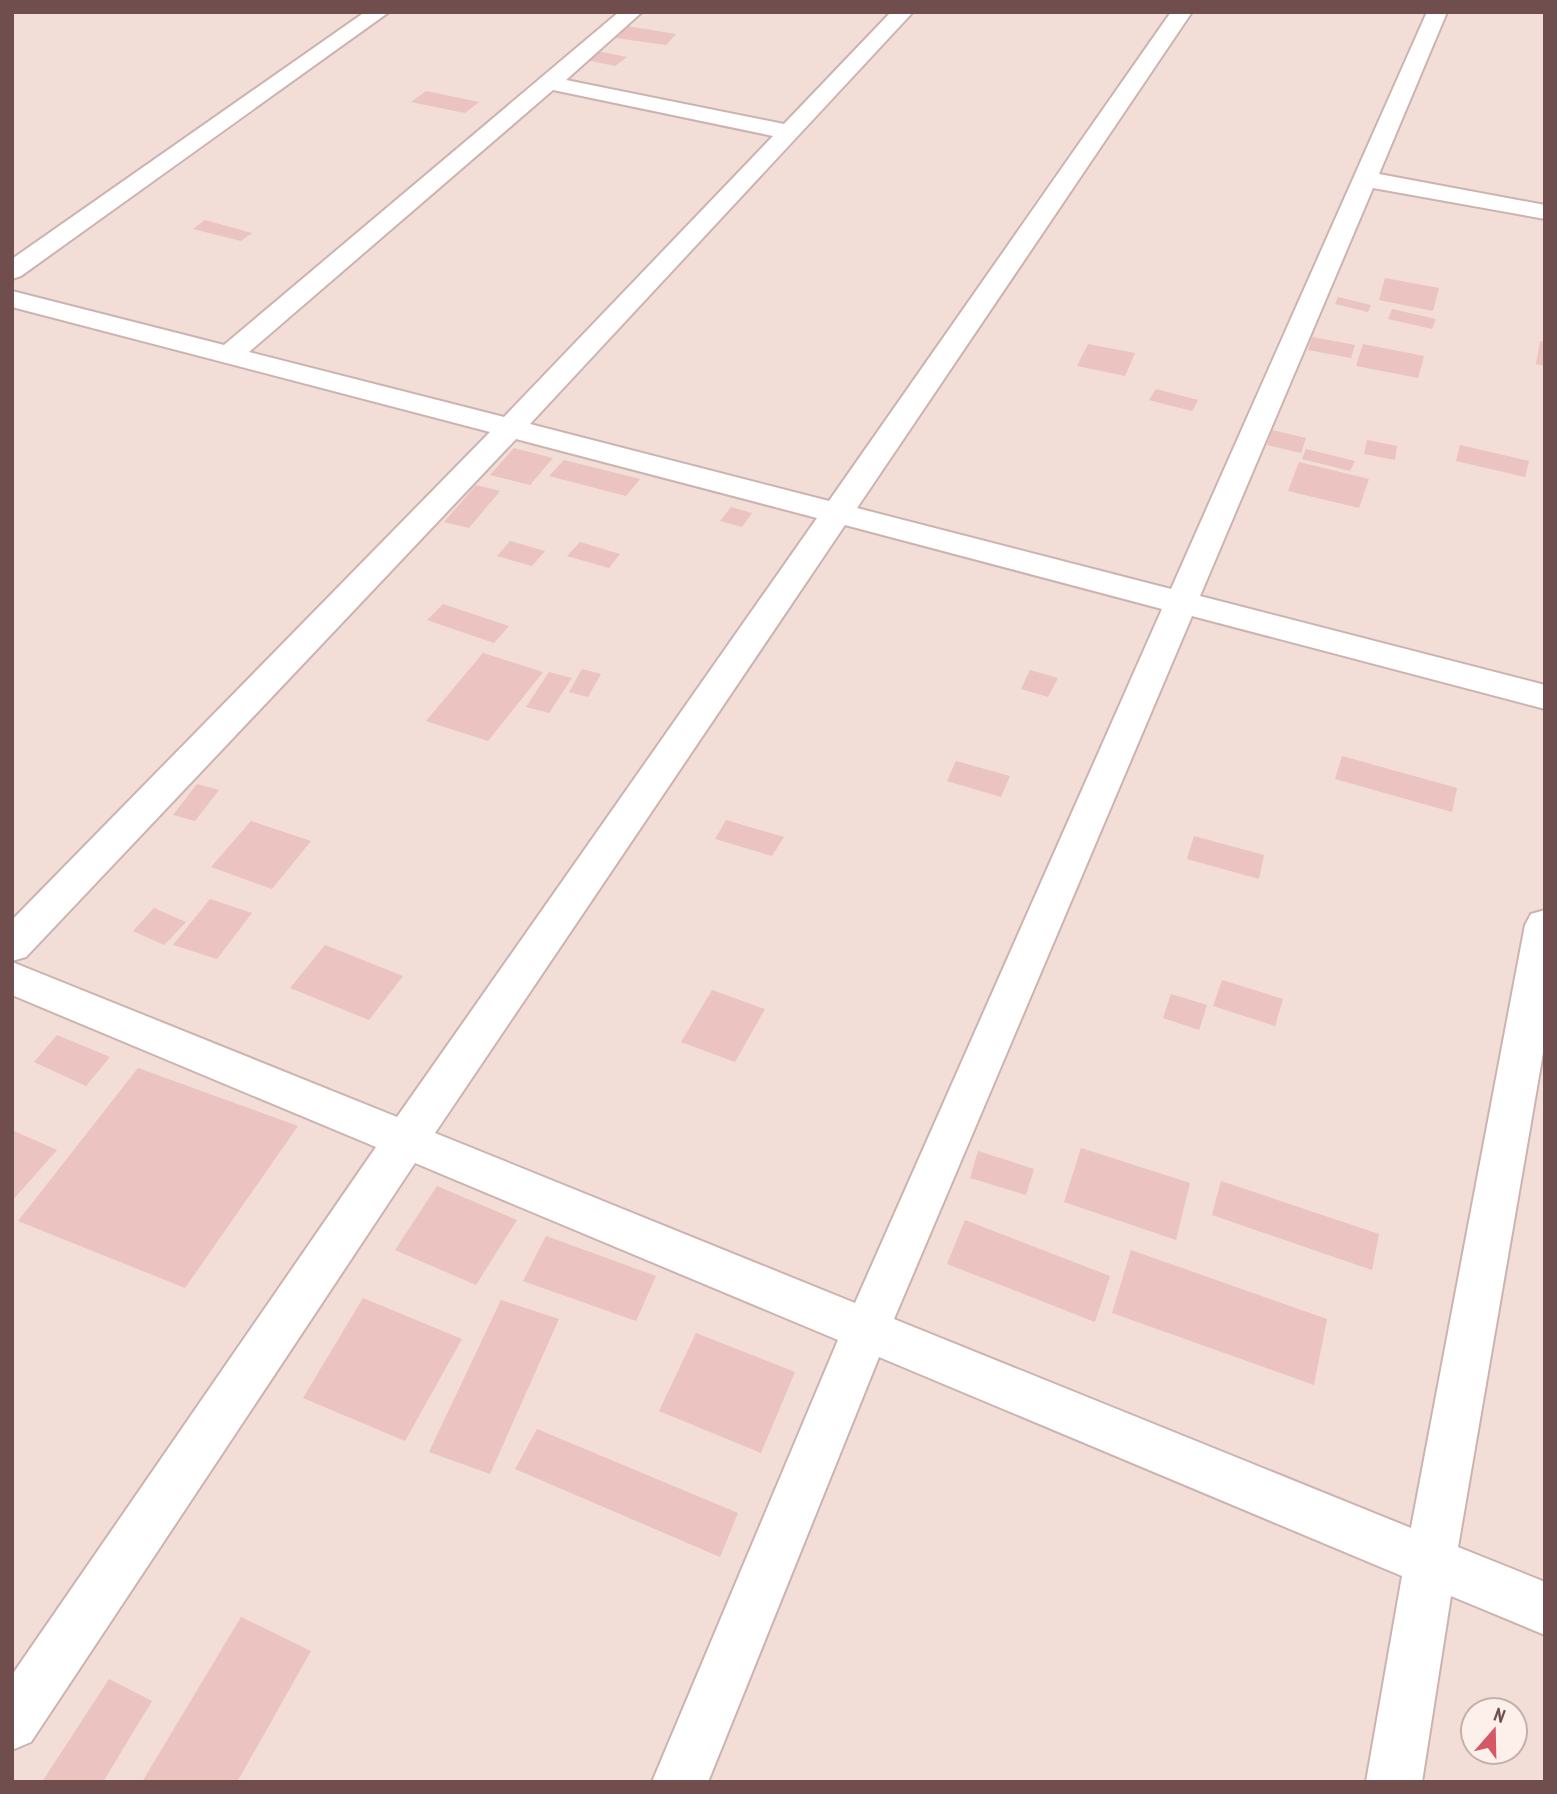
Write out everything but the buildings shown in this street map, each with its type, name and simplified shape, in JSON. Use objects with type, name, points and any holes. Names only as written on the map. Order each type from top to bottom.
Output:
[{"type":"street","points":[[12,271],[379,12]]},
{"type":"street","points":[[228,356],[632,12]]},
{"type":"street","points":[[12,946],[509,429],[904,12]]},
{"type":"street","points":[[12,1723],[406,1140],[1182,12]]},
{"type":"street","points":[[680,1782],[866,1330],[1437,12]]},
{"type":"street","points":[[549,83],[790,132]]},
{"type":"street","points":[[1365,179],[1545,212]]},
{"type":"street","points":[[12,299],[1545,697]]},
{"type":"street","points":[[1394,1782],[1430,1562],[1545,925]]},
{"type":"street","points":[[12,978],[1545,1609]]},
{"type":"shaded area","points":[[12,12],[1545,12],[1545,1782],[12,1782]]}]
